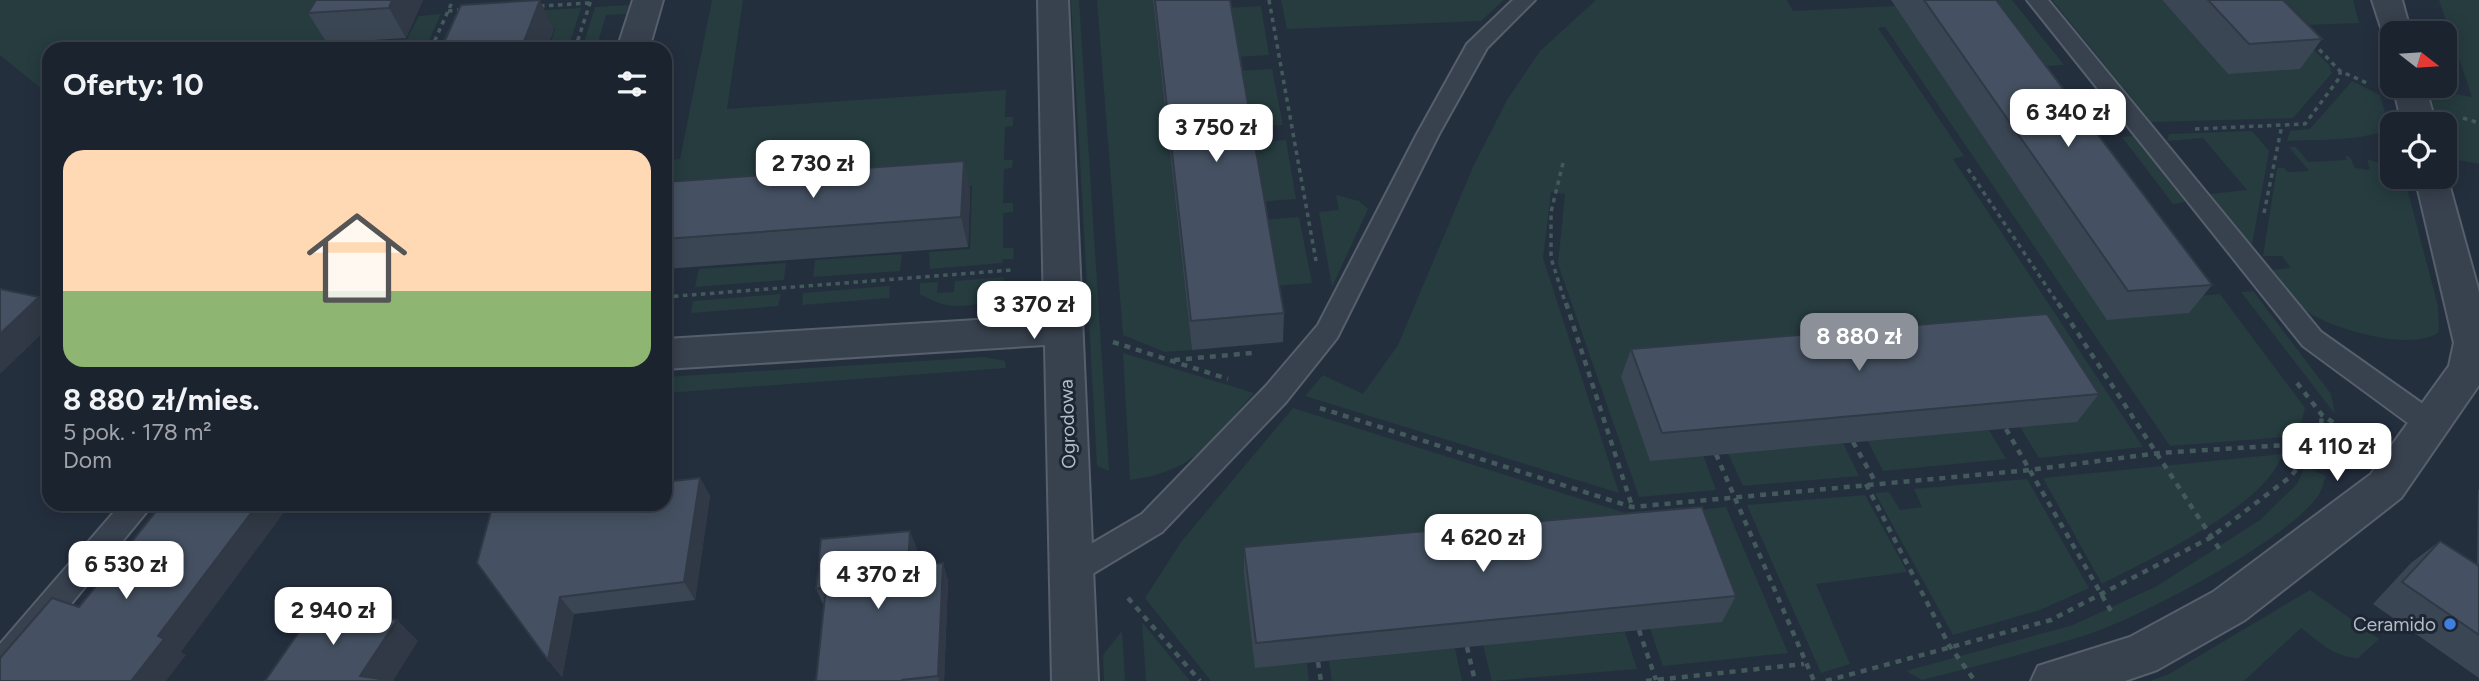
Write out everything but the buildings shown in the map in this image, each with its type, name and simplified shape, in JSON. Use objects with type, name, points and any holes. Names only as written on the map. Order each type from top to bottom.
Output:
[{"type":"street","points":[[635,42],[648,0]]},
{"type":"street","name":"Ogrodowa","points":[[1053,0],[1075,681]]},
{"type":"street","points":[[2387,0],[2393,21]]},
{"type":"street","points":[[2054,681],[2141,655],[2229,606],[2386,486],[2468,370],[2473,343],[2435,189]]},
{"type":"street","points":[[672,354],[1064,329]]},
{"type":"lane","points":[[1073,570],[1152,523],[1276,394],[1321,340],[1478,44],[1525,0]]},
{"type":"lane","points":[[2037,0],[2312,339],[2430,424]]},
{"type":"lane","points":[[0,667],[133,511]]},
{"type":"path","points":[[434,42],[453,0]]},
{"type":"path","points":[[1169,360],[1321,340],[1269,0]]},
{"type":"path","points":[[538,6],[590,2],[577,42]]},
{"type":"path","points":[[448,11],[474,10]]},
{"type":"path","points":[[2305,36],[2340,71],[2414,105]]},
{"type":"path","points":[[2144,132],[2305,124],[2340,77],[2340,71]]},
{"type":"path","points":[[2253,267],[2282,125]]},
{"type":"path","points":[[1563,163],[1551,212],[1551,258],[1632,507]]},
{"type":"path","points":[[1968,169],[2159,453],[2210,538],[2250,588]]},
{"type":"path","points":[[672,296],[1062,266]]},
{"type":"path","points":[[1064,329],[1632,507],[2030,470],[2159,453],[2319,443]]},
{"type":"path","points":[[1826,681],[1949,645],[2051,620],[2210,538],[2290,477],[2319,443],[2322,415]]},
{"type":"path","points":[[2006,429],[2100,595],[2141,655]]},
{"type":"path","points":[[1853,442],[1876,483]]},
{"type":"path","points":[[1716,454],[1804,664],[1814,681]]},
{"type":"path","points":[[1866,484],[1949,645],[1975,681]]},
{"type":"path","points":[[1128,598],[1200,681]]},
{"type":"path","points":[[1639,630],[1656,680]]},
{"type":"path","points":[[1467,647],[1475,681]]},
{"type":"path","points":[[1318,662],[1321,681]]},
{"type":"path","points":[[1646,681],[1804,664]]},
{"type":"green space","points":[[0,0],[346,0],[325,42],[42,42],[42,89],[0,55]]},
{"type":"green space","points":[[712,0],[743,0],[727,109],[1006,90],[1005,117],[1013,117],[1013,126],[1005,127],[1004,160],[1013,160],[1012,168],[1004,169],[1003,203],[1013,203],[1013,212],[1003,213],[1003,248],[1014,248],[1013,259],[1003,259],[1002,263],[930,269],[929,252],[970,249],[972,186],[672,210],[672,160],[680,159]]},
{"type":"green space","points":[[1071,0],[1079,0],[1109,471],[1097,466]]},
{"type":"green space","points":[[1097,0],[1153,0],[1192,350],[1165,352],[1123,335]]},
{"type":"green space","points":[[1281,0],[1504,0],[1481,21],[1287,29]]},
{"type":"green space","points":[[1596,0],[1787,0],[1793,11],[1895,6],[2177,298],[2220,294],[2305,408],[2298,436],[2170,446],[1885,27],[1878,28],[1964,156],[1953,159],[2143,447],[2039,458],[2020,427],[1621,377],[1650,459],[1703,455],[1716,490],[1639,497],[1558,264],[1565,194],[1551,192],[1543,258],[1619,493],[1305,396],[1323,375],[1363,394],[1398,345],[1473,167],[1507,100],[1540,51]]},
{"type":"green space","points":[[1960,0],[2012,0],[2064,65],[2009,68]]},
{"type":"green space","points":[[2052,0],[2162,0],[2228,74],[2303,39],[2329,65],[2332,73],[2293,118],[2151,122]]},
{"type":"green space","points":[[2282,0],[2353,0],[2359,23],[2307,25]]},
{"type":"green space","points":[[2439,0],[2479,0],[2479,164],[2457,160],[2457,112],[2434,112],[2430,98],[2457,98],[2457,94],[2472,97],[2457,53],[2457,21],[2446,21]]},
{"type":"green space","points":[[629,5],[626,14],[606,15],[598,42],[584,42],[595,7]]},
{"type":"green space","points":[[1261,6],[1269,55],[1235,57],[1227,8]]},
{"type":"green space","points":[[581,8],[570,42],[551,42],[555,28],[474,34],[470,42],[442,42],[448,29],[463,28],[466,18],[453,19],[454,16]]},
{"type":"green space","points":[[441,14],[428,42],[357,42],[407,39],[419,16]]},
{"type":"green space","points":[[1272,69],[1283,125],[1246,127],[1237,71]]},
{"type":"green space","points":[[2352,81],[2380,95],[2385,112],[2380,112],[2380,132],[2340,139],[2287,141],[2290,131],[2310,129]]},
{"type":"green space","points":[[2252,131],[2269,151],[2252,245],[2210,194],[2247,190],[2203,138],[2167,141],[2169,134]]},
{"type":"green space","points":[[2135,136],[2185,202],[2173,204],[2122,137]]},
{"type":"green space","points":[[1286,140],[1296,199],[1259,202],[1249,143]]},
{"type":"green space","points":[[2289,147],[2296,147],[2308,162],[2347,160],[2345,156],[2350,157],[2355,168],[2370,170],[2367,159],[2380,163],[2380,189],[2407,189],[2438,306],[2439,332],[2427,338],[2411,340],[2354,332],[2320,319],[2303,308],[2294,298],[2273,270],[2291,268],[2282,256],[2263,256],[2277,168],[2284,168],[2288,172],[2309,171]]},
{"type":"green space","points":[[1336,195],[1359,201],[1368,209],[1332,287],[1319,212],[1339,210]]},
{"type":"green space","points":[[1299,217],[1312,283],[1273,286],[1262,220]]},
{"type":"green space","points":[[902,254],[900,271],[813,277],[815,260]]},
{"type":"green space","points":[[786,263],[784,280],[695,287],[699,269]]},
{"type":"green space","points":[[1004,277],[1005,298],[989,302],[966,306],[950,305],[920,295],[920,283],[938,282],[937,293],[954,292],[955,281]]},
{"type":"green space","points":[[890,286],[889,298],[802,305],[803,293]]},
{"type":"green space","points":[[2253,291],[2331,394],[2335,414],[2241,292]]},
{"type":"green space","points":[[781,294],[778,306],[691,313],[693,301]]},
{"type":"green space","points":[[1123,353],[1254,393],[1214,439],[1187,461],[1153,476],[1130,480]]},
{"type":"green space","points":[[985,357],[1005,361],[1006,368],[672,392],[672,377]]},
{"type":"green space","points":[[1293,408],[1638,517],[1726,507],[1788,653],[1663,666],[1650,629],[1721,622],[1255,667],[1307,663],[1309,681],[1211,681],[1145,598],[1181,542]]},
{"type":"green space","points":[[1989,430],[2006,459],[1883,471],[1868,441]]},
{"type":"green space","points":[[1843,443],[1859,476],[1743,486],[1728,453]]},
{"type":"green space","points":[[2282,454],[2272,473],[2254,493],[2231,511],[2176,546],[2102,584],[2043,478]]},
{"type":"green space","points":[[2305,466],[2326,476],[2319,494],[2301,514],[2276,535],[2245,555],[2175,595],[2110,626],[2025,653],[1922,680],[1906,671],[2073,625],[2157,586],[2260,520],[2297,484]]},
{"type":"green space","points":[[2027,479],[2089,588],[2040,610],[1953,635],[1875,493],[1889,492],[1900,510],[1922,507],[1914,489]]},
{"type":"green space","points":[[1865,495],[1907,572],[1816,584],[1850,664],[1821,673],[1747,505]]},
{"type":"green space","points":[[2310,590],[2379,639],[2358,658],[2349,657],[2327,648],[2301,628],[2244,681],[2150,681],[2169,674]]},
{"type":"green space","points":[[1142,622],[1190,681],[1146,681]]},
{"type":"green space","points":[[1122,631],[1125,681],[1104,681],[1103,655]]},
{"type":"green space","points":[[1625,632],[1637,669],[1492,681],[1483,645]]},
{"type":"green space","points":[[1455,648],[1462,681],[1332,681],[1329,661]]},
{"type":"place","name":"Ceramido","points":[[2450,624]]}]
